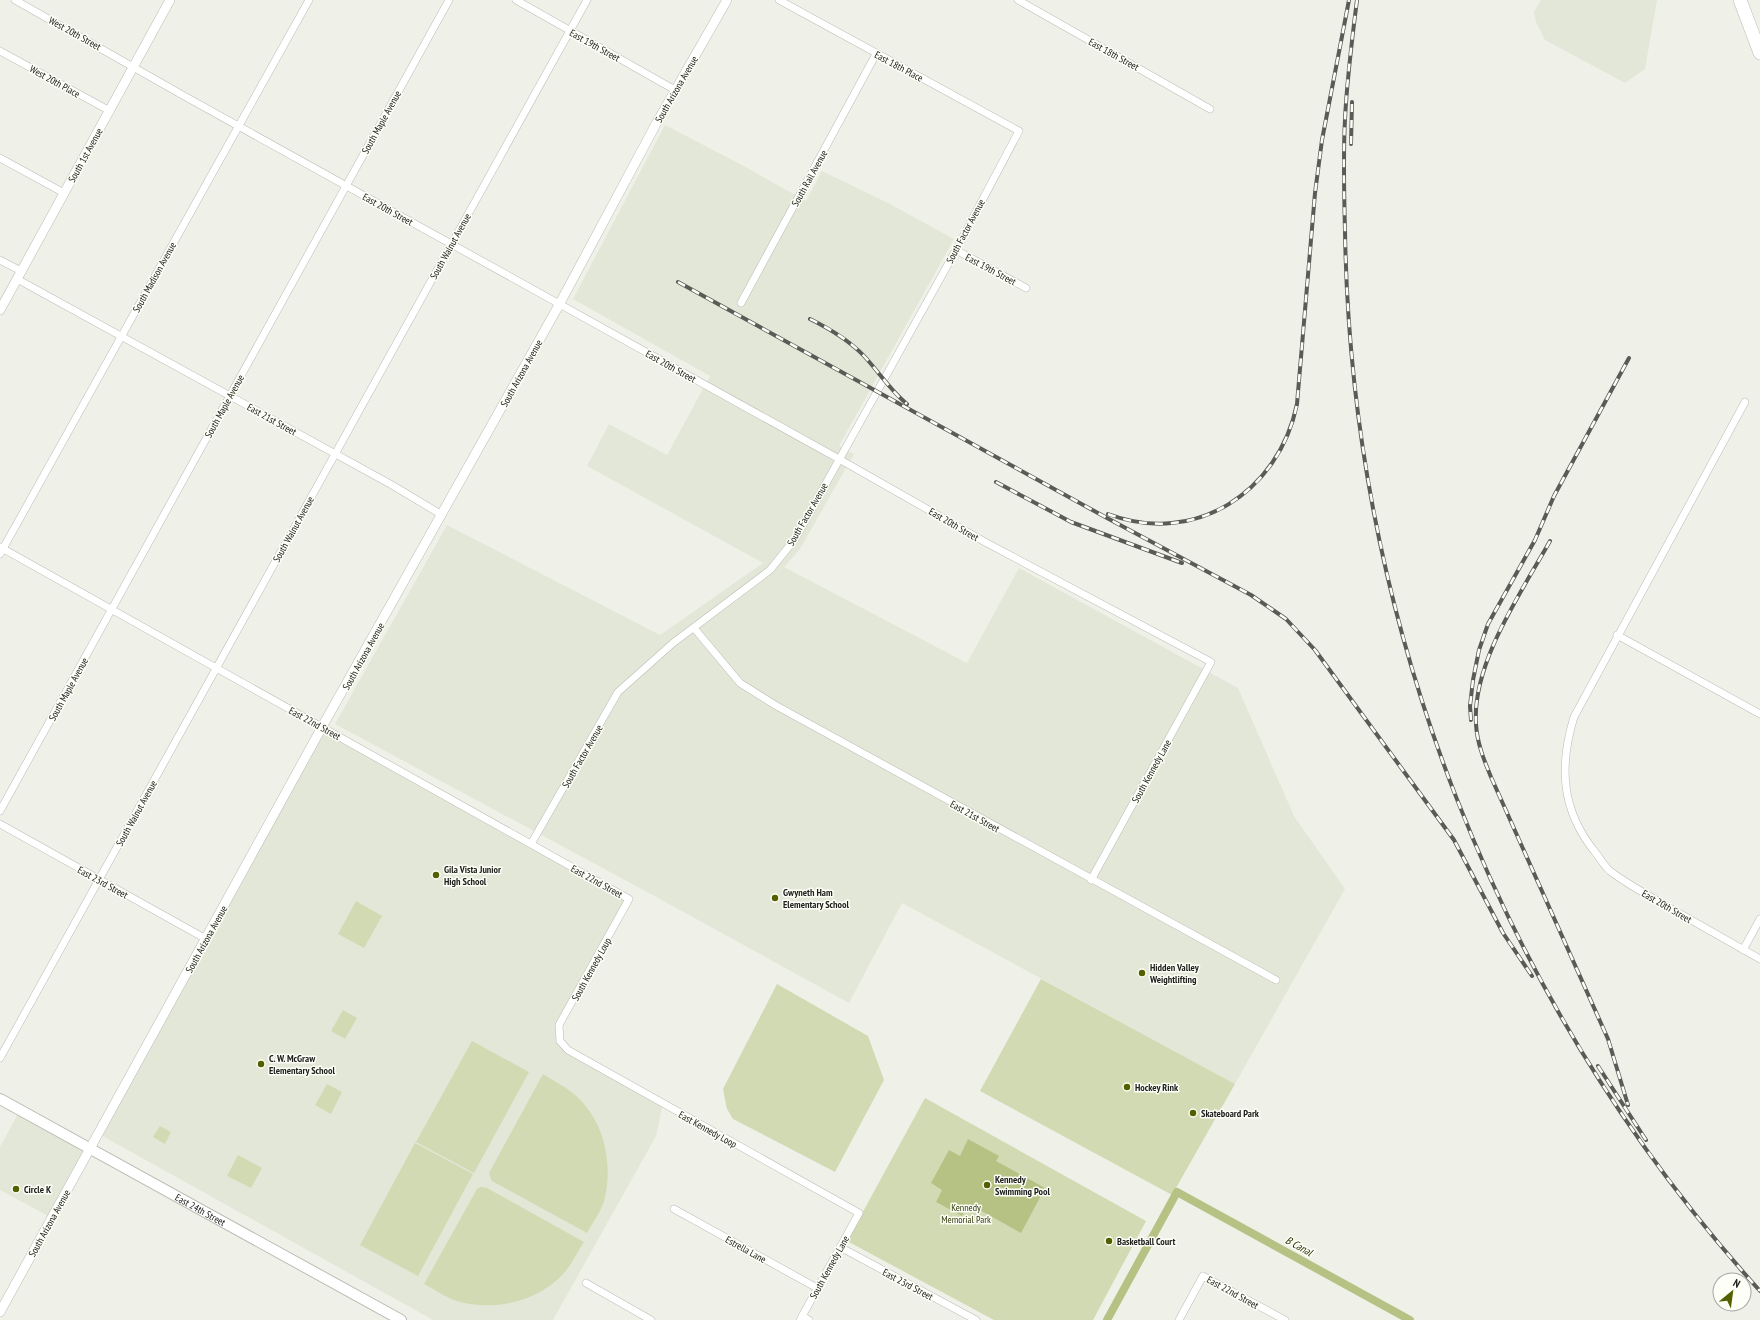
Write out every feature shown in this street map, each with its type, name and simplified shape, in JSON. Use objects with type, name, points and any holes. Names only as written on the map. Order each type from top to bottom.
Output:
[{"type":"highway","points":[[1740,0],[1760,53]]},
{"type":"main road","name":"East 24th Street","points":[[0,1099],[401,1320]]},
{"type":"street","name":"West 20th Street","points":[[16,0],[134,67]]},
{"type":"street","points":[[28,7],[32,0]]},
{"type":"street","name":"South 1st Avenue","points":[[0,310],[170,0]]},
{"type":"street","name":"South Madison Avenue","points":[[1,550],[309,0]]},
{"type":"street","name":"South Maple Avenue","points":[[0,811],[449,0]]},
{"type":"street","name":"East 19th Street","points":[[516,0],[675,90]]},
{"type":"street","name":"South Walnut Avenue","points":[[0,1058],[587,0]]},
{"type":"street","name":"South Arizona Avenue","points":[[0,1312],[322,727],[559,305],[675,90],[727,0]]},
{"type":"street","name":"East 18th Place","points":[[779,0],[1019,131]]},
{"type":"street","name":"East 18th Street","points":[[1018,0],[1210,109]]},
{"type":"street","name":"West 20th Place","points":[[0,51],[110,111]]},
{"type":"street","name":"South Rail Avenue","points":[[741,303],[876,54]]},
{"type":"street","name":"East 20th Street","points":[[134,67],[559,305],[839,459],[985,542],[1211,662]]},
{"type":"street","name":"South Factor Avenue","points":[[531,844],[618,692],[673,643],[770,570],[795,539],[956,250],[1019,131]]},
{"type":"street","points":[[0,158],[64,193]]},
{"type":"street","name":"East 19th Street","points":[[956,250],[1026,288]]},
{"type":"street","name":"East 21st Street","points":[[0,260],[19,275],[121,336],[442,515]]},
{"type":"street","name":"East 20th Street","points":[[1745,402],[1617,635],[1574,717],[1567,739],[1564,766],[1566,792],[1574,816],[1586,840],[1609,870],[1640,891],[1760,959]]},
{"type":"street","name":"East 22nd Street","points":[[1,550],[217,668],[629,899]]},
{"type":"street","name":"East 21st Street","points":[[694,628],[740,683],[757,694],[1092,880],[1276,980]]},
{"type":"street","points":[[1617,635],[1760,714]]},
{"type":"street","name":"South Kennedy Lane","points":[[1092,880],[1211,662]]},
{"type":"street","name":"East 23rd Street","points":[[0,824],[206,939]]},
{"type":"street","name":"South Kennedy Loup","points":[[560,1040],[560,1025],[629,899]]},
{"type":"street","points":[[1743,950],[1760,919]]},
{"type":"street","name":"East Kennedy Loop","points":[[560,1040],[568,1050],[859,1213]]},
{"type":"street","name":"Estrella Lane","points":[[674,1209],[817,1288]]},
{"type":"street","name":"South Kennedy Lane","points":[[801,1318],[859,1213]]},
{"type":"street","name":"East 23rd Street","points":[[840,1247],[976,1320]]},
{"type":"street","name":"East 22nd Street","points":[[1179,1320],[1204,1276],[1285,1320]]},
{"type":"street","points":[[586,1283],[651,1320]]},
{"type":"street","points":[[801,1318],[809,1320]]},
{"type":"shaded area","points":[[1541,0],[1657,0],[1645,69],[1625,83],[1545,40],[1536,22],[1534,12]]},
{"type":"shaded area","points":[[665,125],[742,165],[806,201],[822,171],[888,203],[954,239],[839,446],[854,454],[800,549],[784,567],[967,663],[1019,568],[1238,688],[1294,816],[1345,889],[1235,1084],[902,903],[849,1003],[649,893],[335,724],[447,525],[660,635],[763,563],[587,466],[609,424],[667,455],[710,376],[573,299]]},
{"type":"shaded area","points":[[322,727],[629,899],[560,1025],[560,1040],[568,1050],[663,1104],[656,1136],[553,1320],[433,1320],[99,1134]]},
{"type":"shaded area","points":[[20,1110],[91,1149],[52,1218],[0,1190],[0,1147]]},
{"type":"shaded area","name":"Kennedy Swimming Pool","points":[[968,1139],[999,1156],[996,1161],[1045,1188],[1021,1233],[969,1204],[962,1216],[936,1202],[942,1190],[931,1183],[949,1150],[960,1156]]},
{"type":"green space","points":[[356,901],[382,916],[364,948],[338,934]]},
{"type":"green space","points":[[1041,979],[1235,1084],[1172,1195],[980,1091]]},
{"type":"green space","points":[[777,984],[868,1036],[884,1080],[835,1172],[733,1119],[727,1109],[723,1089]]},
{"type":"green space","points":[[343,1010],[357,1018],[345,1039],[331,1031]]},
{"type":"green space","points":[[472,1041],[529,1072],[474,1173],[416,1142]]},
{"type":"green space","points":[[543,1074],[570,1091],[584,1104],[593,1116],[604,1143],[607,1157],[607,1187],[603,1205],[587,1233],[492,1181],[489,1173]]},
{"type":"green space","points":[[327,1084],[342,1092],[331,1114],[315,1105]]},
{"type":"green space","name":"Kennedy Memorial Park","points":[[925,1098],[1146,1221],[1093,1320],[994,1320],[847,1241]]},
{"type":"green space","points":[[160,1126],[171,1132],[165,1144],[153,1137]]},
{"type":"green space","points":[[415,1143],[473,1174],[418,1276],[360,1245]]},
{"type":"green space","points":[[238,1155],[262,1168],[251,1188],[227,1176]]},
{"type":"green space","points":[[481,1187],[487,1188],[584,1242],[570,1266],[564,1273],[553,1283],[528,1298],[500,1305],[471,1304],[453,1300],[424,1284],[477,1189]]},
{"type":"waterway","name":"B Canal","points":[[1107,1320],[1177,1192],[1410,1320]]},
{"type":"railway","points":[[1108,514],[1140,522],[1172,523],[1201,517],[1228,504],[1252,486],[1272,463],[1287,435],[1297,404],[1315,193],[1322,140],[1349,0]]},
{"type":"railway","points":[[1357,0],[1347,89],[1344,133],[1345,231],[1354,377],[1376,520],[1410,661],[1456,798],[1515,931],[1585,1057],[1667,1178],[1760,1291]]},
{"type":"railway","points":[[1351,144],[1352,102]]},
{"type":"railway","points":[[678,282],[1107,518],[1251,595],[1286,619],[1315,650],[1454,840],[1503,933],[1532,976]]},
{"type":"railway","points":[[810,319],[839,335],[858,350],[895,393],[907,404]]},
{"type":"railway","points":[[1471,720],[1470,706],[1473,680],[1479,650],[1488,624],[1535,540],[1554,496],[1629,358]]},
{"type":"railway","points":[[996,482],[1071,522],[1182,563]]},
{"type":"railway","points":[[1550,541],[1513,606],[1490,653],[1482,677],[1477,701],[1476,724],[1481,751],[1491,777],[1608,1039],[1628,1105]]},
{"type":"railway","points":[[1598,1066],[1646,1140]]},
{"type":"place","name":"Gila Vista Junior High School","points":[[436,875]]},
{"type":"place","name":"Gwyneth Ham Elementary School","points":[[775,898]]},
{"type":"place","name":"Hidden Valley Weightlifting","points":[[1142,973]]},
{"type":"place","name":"C. W. McGraw Elementary School","points":[[261,1064]]},
{"type":"place","name":"Hockey Rink","points":[[1127,1087]]},
{"type":"place","name":"Skateboard Park","points":[[1193,1113]]},
{"type":"place","name":"Kennedy Swimming Pool","points":[[987,1185]]},
{"type":"place","name":"Circle K","points":[[16,1189]]},
{"type":"place","name":"Basketball Court","points":[[1109,1241]]}]
